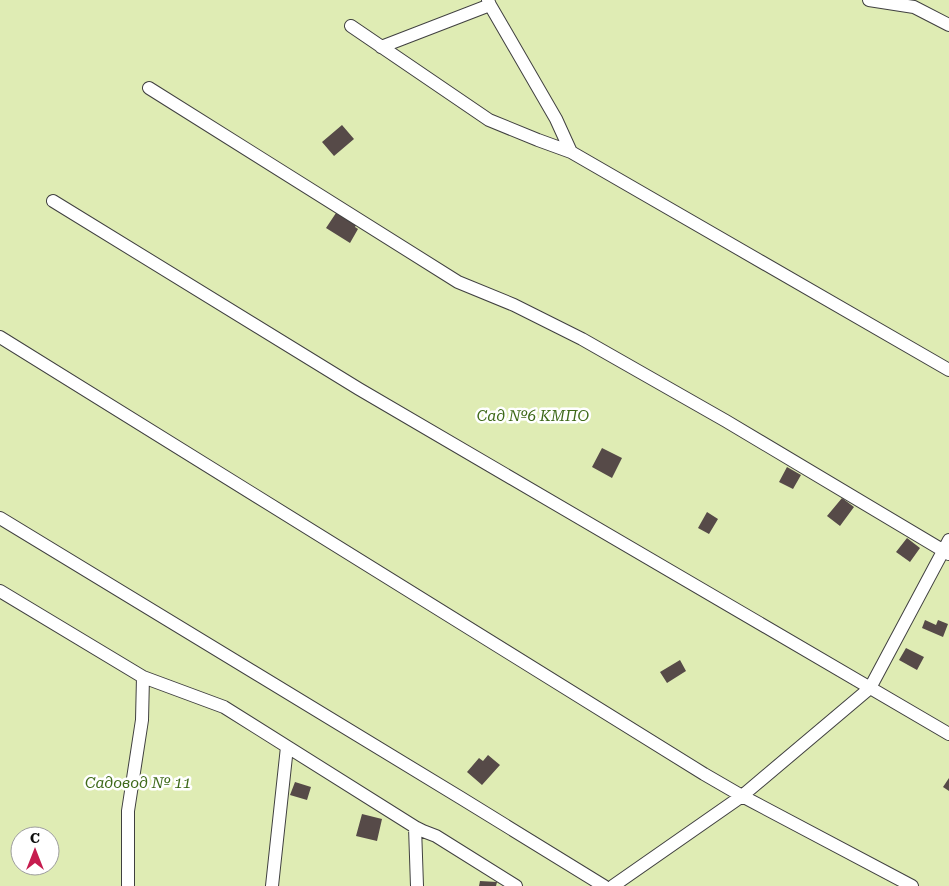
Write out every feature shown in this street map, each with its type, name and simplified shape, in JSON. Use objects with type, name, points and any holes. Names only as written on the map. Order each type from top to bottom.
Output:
[{"type":"lane","points":[[869,0],[914,8],[949,25]]},
{"type":"lane","points":[[381,47],[489,3],[556,119],[571,152]]},
{"type":"lane","points":[[351,26],[489,120],[571,152],[949,370]]},
{"type":"lane","points":[[149,88],[458,282],[514,306],[582,339],[947,548],[870,688],[742,796],[613,886]]},
{"type":"lane","points":[[53,201],[359,389],[949,734]]},
{"type":"lane","points":[[0,337],[704,774],[912,886]]},
{"type":"lane","points":[[0,518],[604,886]]},
{"type":"lane","points":[[0,592],[143,677],[224,707],[415,827],[436,836],[516,886]]},
{"type":"lane","points":[[128,886],[128,811],[142,720],[143,677]]},
{"type":"lane","points":[[272,886],[287,746]]},
{"type":"lane","points":[[415,827],[417,886]]},
{"type":"green space","name":"Сад №6 КМПО","points":[[0,0],[949,0],[949,886],[0,886]]},
{"type":"building","points":[[342,125],[354,139],[334,156],[322,142]]},
{"type":"building","points":[[338,210],[358,222],[355,227],[358,229],[350,243],[326,228]]},
{"type":"building","points":[[602,448],[622,458],[612,478],[592,467]]},
{"type":"building","points":[[787,467],[801,475],[793,489],[779,482]]},
{"type":"building","points":[[842,498],[854,507],[840,526],[827,516]]},
{"type":"building","points":[[707,512],[718,519],[709,534],[698,528]]},
{"type":"building","points":[[907,538],[920,548],[910,562],[896,552]]},
{"type":"building","points":[[925,620],[936,625],[938,620],[948,624],[943,637],[922,628]]},
{"type":"building","points":[[906,648],[924,657],[917,670],[899,660]]},
{"type":"building","points":[[680,660],[686,671],[667,683],[660,672]]},
{"type":"building","points":[[488,755],[500,765],[482,785],[467,772],[479,758],[483,761]]},
{"type":"building","points":[[949,778],[949,791],[943,787]]},
{"type":"building","points":[[295,782],[311,787],[307,800],[290,795]]},
{"type":"building","points":[[362,814],[382,819],[377,841],[356,836]]},
{"type":"building","points":[[480,881],[497,882],[496,886],[479,886]]},
{"type":"park label","name":"Садовод № 11","points":[[138,783]]}]
